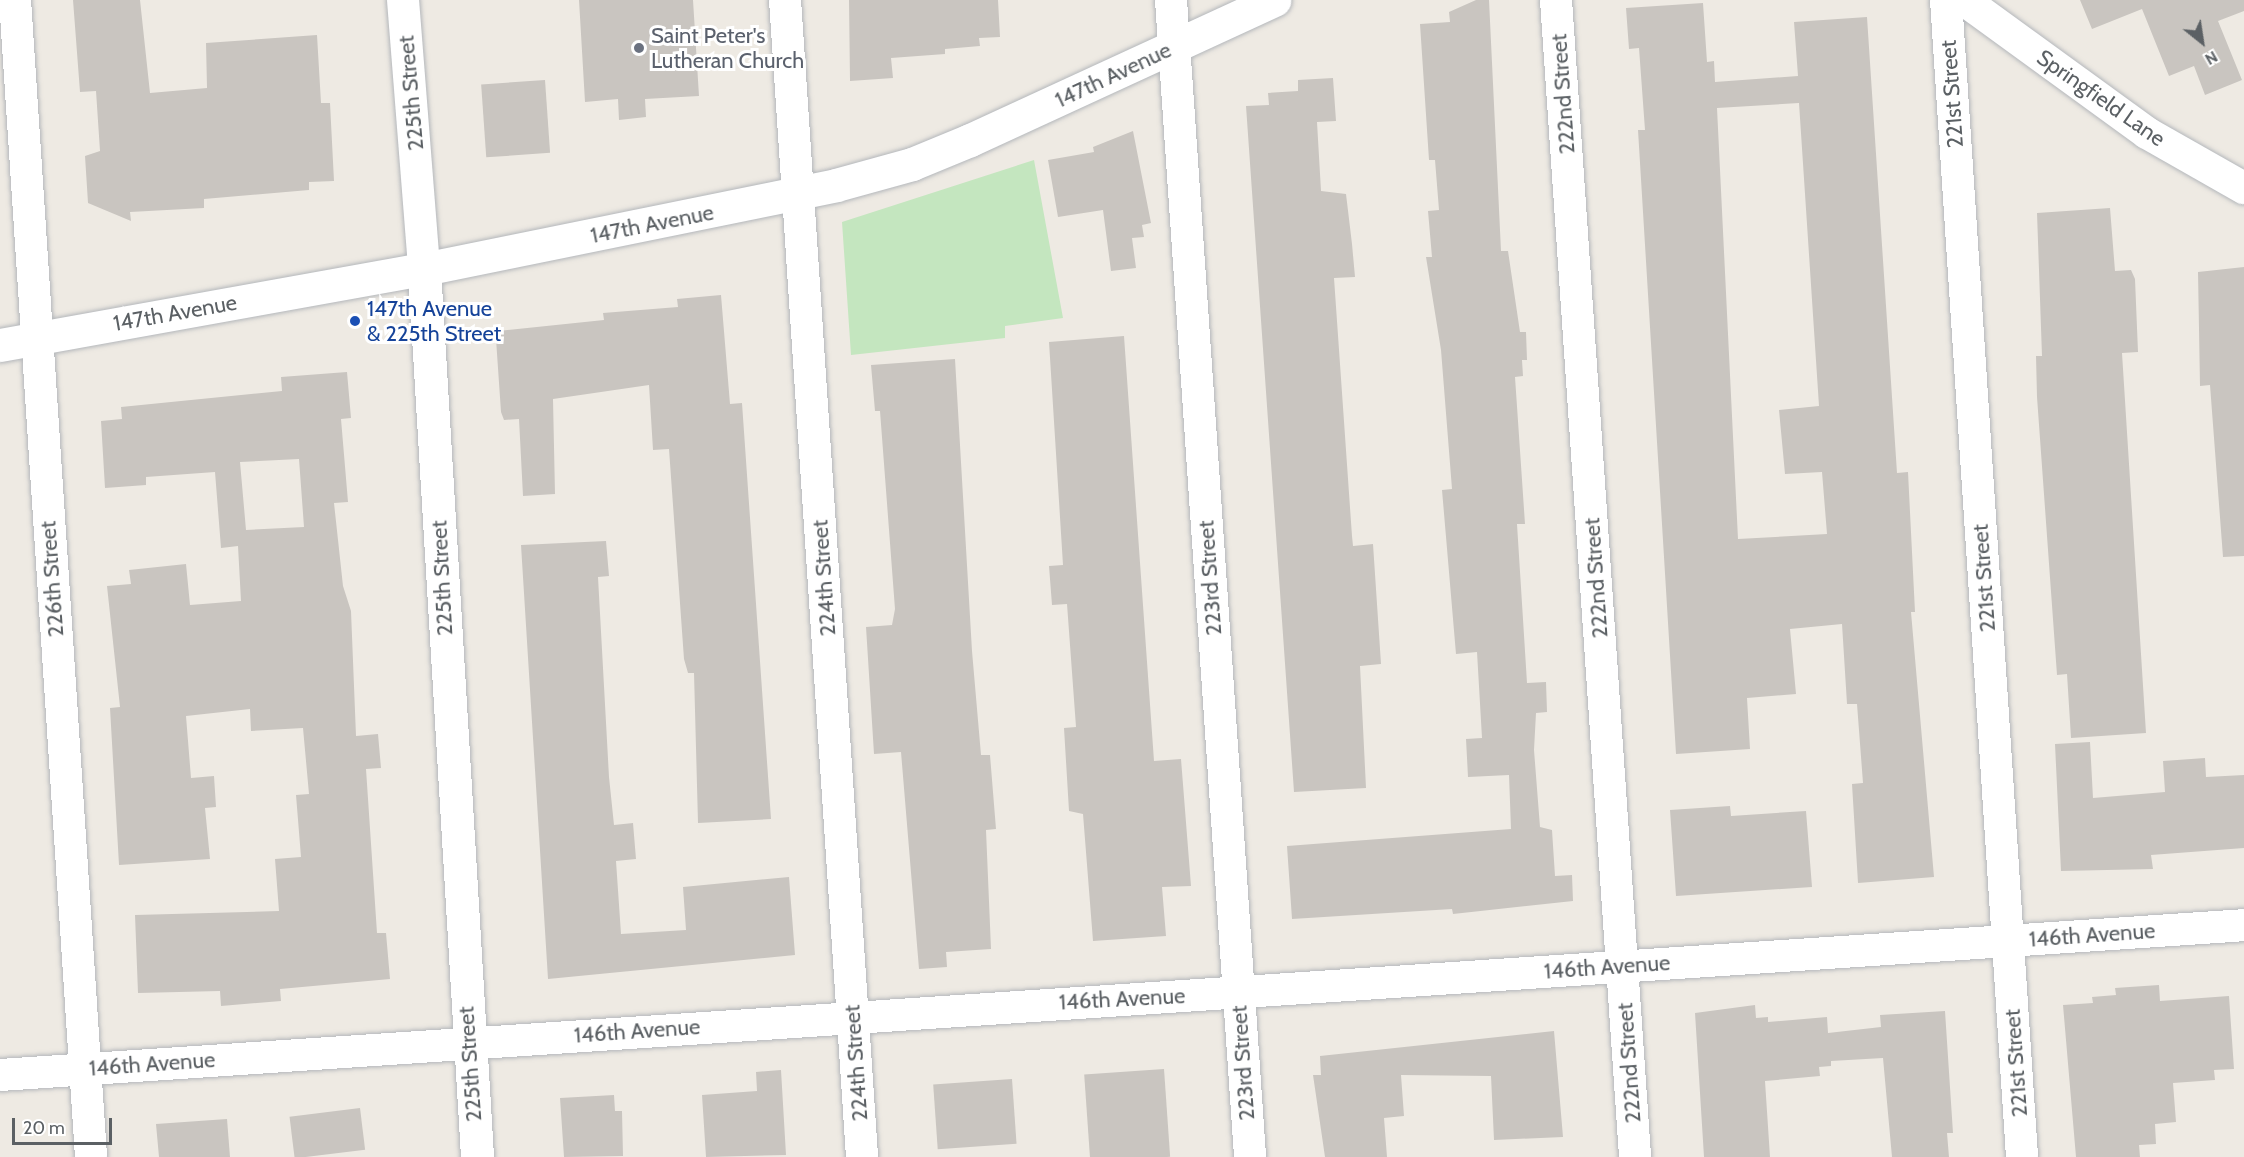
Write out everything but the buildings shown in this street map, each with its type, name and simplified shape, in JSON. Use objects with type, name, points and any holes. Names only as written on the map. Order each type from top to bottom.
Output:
[{"type":"street","name":"226th Street","points":[[15,0],[91,1157]]},
{"type":"street","name":"225th Street","points":[[403,0],[424,269],[477,1157]]},
{"type":"street","name":"224th Street","points":[[785,0],[862,1157]]},
{"type":"street","name":"223rd Street","points":[[1171,0],[1250,1157]]},
{"type":"street","name":"147th Avenue","points":[[0,345],[424,269],[799,194],[912,164],[1274,0]]},
{"type":"street","name":"222nd Street","points":[[1556,0],[1635,1157]]},
{"type":"street","name":"221st Street","points":[[1946,0],[2022,1157]]},
{"type":"street","name":"Springfield Lane","points":[[1964,0],[2147,133],[2244,188]]},
{"type":"street","name":"146th Avenue","points":[[0,1075],[852,1014],[1239,992],[2244,925]]},
{"type":"green space","points":[[1034,160],[1063,318],[1005,326],[1005,338],[851,355],[842,222]]},
{"type":"place","name":"Saint Peter's Lutheran Church","points":[[639,48]]},
{"type":"place","name":"147th Avenue & 225th Street","points":[[355,321]]}]
